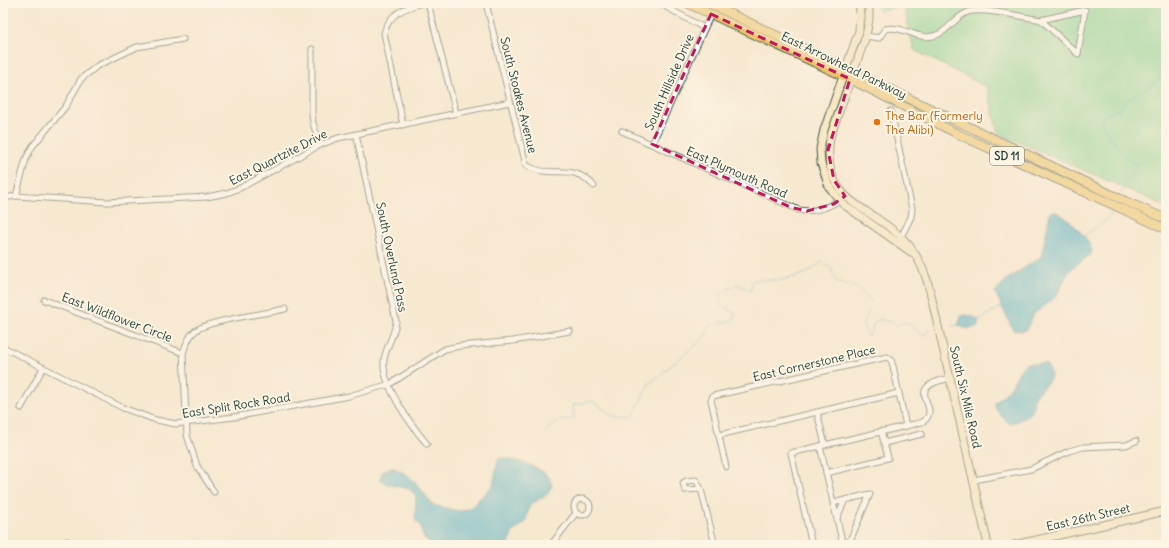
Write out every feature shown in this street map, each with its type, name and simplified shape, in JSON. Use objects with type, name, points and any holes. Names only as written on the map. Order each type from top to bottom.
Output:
[{"type":"main road","name":"East Arrowhead Parkway","points":[[686,3],[846,78],[958,134],[1166,228]]},
{"type":"main road","name":"East Arrowhead Parkway","points":[[708,3],[850,69],[1061,171],[1166,219]]},
{"type":"main road","name":"South Six Mile Road","points":[[850,69],[859,31],[860,3]]},
{"type":"main road","name":"South Six Mile Road","points":[[869,3],[869,18],[866,36],[826,123],[820,149],[821,163],[824,176],[829,187],[898,244],[916,255]]},
{"type":"main road","points":[[711,14],[714,11],[718,11],[747,25],[763,28]]},
{"type":"main road","name":"South Six Mile Road","points":[[842,198],[901,236],[916,255],[927,280],[951,378],[988,545]]},
{"type":"main road","name":"East 26th Street","points":[[1014,545],[1166,511]]},
{"type":"street","points":[[403,125],[384,33],[390,20],[396,13],[422,3]]},
{"type":"street","points":[[428,3],[456,113]]},
{"type":"street","name":"South Stoakes Avenue","points":[[486,3],[526,165],[534,170],[546,172],[576,173],[585,176],[594,186]]},
{"type":"street","points":[[659,3],[704,28]]},
{"type":"street","points":[[866,36],[879,38],[885,29],[897,27],[919,36],[933,36],[943,32],[968,12],[978,11],[1041,20],[1085,10],[1078,54],[1041,20]]},
{"type":"street","name":"South Hillside Drive","points":[[652,144],[711,14]]},
{"type":"street","points":[[16,196],[26,159],[32,147],[66,106],[81,79],[97,66],[140,46],[168,43],[182,39]]},
{"type":"street","points":[[312,49],[312,113],[320,145]]},
{"type":"street","name":"East Quartzite Drive","points":[[3,198],[16,196],[107,202],[207,197],[226,193],[242,187],[320,145],[356,134],[510,102]]},
{"type":"street","points":[[891,111],[912,209],[911,217],[898,244]]},
{"type":"street","name":"East Plymouth Road","points":[[622,131],[799,210],[821,209],[842,198]]},
{"type":"street","name":"South Overlund Pass","points":[[356,134],[396,321],[394,336],[384,359],[386,373],[405,416],[427,444]]},
{"type":"street","name":"East Wildflower Circle","points":[[44,300],[183,353]]},
{"type":"street","points":[[214,492],[197,466],[191,450],[185,424],[183,353],[190,335],[203,326],[285,309]]},
{"type":"street","name":"East Split Rock Road","points":[[3,347],[88,391],[148,418],[169,423],[185,424],[234,417],[366,392],[390,384],[445,349],[460,346],[513,341],[570,331]]},
{"type":"street","name":"East Cornerstone Place","points":[[726,467],[711,400],[713,396],[718,394],[887,357],[891,360],[893,366],[906,426]]},
{"type":"street","points":[[21,408],[43,368]]},
{"type":"street","points":[[812,545],[791,453],[923,422],[928,416],[929,409],[925,392],[927,386],[934,381],[951,378]]},
{"type":"street","points":[[719,435],[899,393]]},
{"type":"street","points":[[817,412],[826,473],[843,545]]},
{"type":"street","points":[[826,473],[888,458],[882,432]]},
{"type":"street","points":[[884,443],[922,434]]},
{"type":"street","points":[[974,480],[1031,469],[1069,451],[1082,447],[1126,445],[1136,441]]},
{"type":"street","points":[[700,489],[715,545]]},
{"type":"street","points":[[833,503],[870,494],[848,545]]},
{"type":"street","points":[[837,518],[845,500]]},
{"type":"street","points":[[551,545],[576,513]]},
{"type":"street","points":[[57,545],[67,540]]},
{"type":"highlighted area","points":[[711,14],[850,79],[828,150],[834,180],[845,196],[834,204],[807,211],[790,207],[652,144]]},
{"type":"green space","points":[[876,3],[1166,3],[1166,206],[998,133],[987,87],[914,50],[904,6],[878,11]]},
{"type":"water","points":[[1052,211],[1063,216],[1077,228],[1088,242],[1092,253],[1069,271],[1056,297],[1034,314],[1026,330],[1013,330],[995,292],[1006,280],[1041,257],[1050,213]]},
{"type":"water","points":[[961,316],[972,316],[979,320],[978,326],[967,328],[958,325]]},
{"type":"water","points":[[1027,363],[1046,364],[1050,370],[1050,379],[1036,394],[1032,412],[1010,424],[996,410],[995,405],[1013,383],[1020,369]]},
{"type":"water","points":[[500,458],[519,461],[540,470],[549,477],[552,486],[548,494],[530,505],[525,523],[512,533],[509,545],[433,545],[423,537],[420,526],[415,520],[416,496],[409,489],[386,484],[380,479],[382,472],[391,467],[399,470],[411,478],[420,487],[433,505],[460,511],[470,508],[493,485],[498,460]]},
{"type":"waterway","points":[[1144,90],[1158,81],[1166,66]]},
{"type":"waterway","points":[[1121,194],[1130,176],[1138,165],[1125,157],[1103,126],[1102,120],[1106,115],[1120,109],[1125,101],[1138,93]]},
{"type":"waterway","points":[[1084,236],[1110,217],[1112,211]]},
{"type":"waterway","points":[[546,431],[557,421],[574,418],[573,405],[592,401],[614,416],[633,417],[648,385],[704,338],[709,326],[734,320],[735,313],[720,305],[721,293],[738,284],[750,291],[753,280],[782,280],[807,273],[822,262],[831,268],[836,281],[858,288],[872,302]]},
{"type":"waterway","points":[[978,320],[1002,307]]},
{"type":"waterway","points":[[869,311],[863,324],[868,336],[872,332],[873,324],[880,319],[897,325],[906,322],[924,336],[929,329]]},
{"type":"waterway","points":[[952,326],[958,325]]},
{"type":"place","name":"The Bar (Formerly The Alibi)","points":[[877,122]]}]
